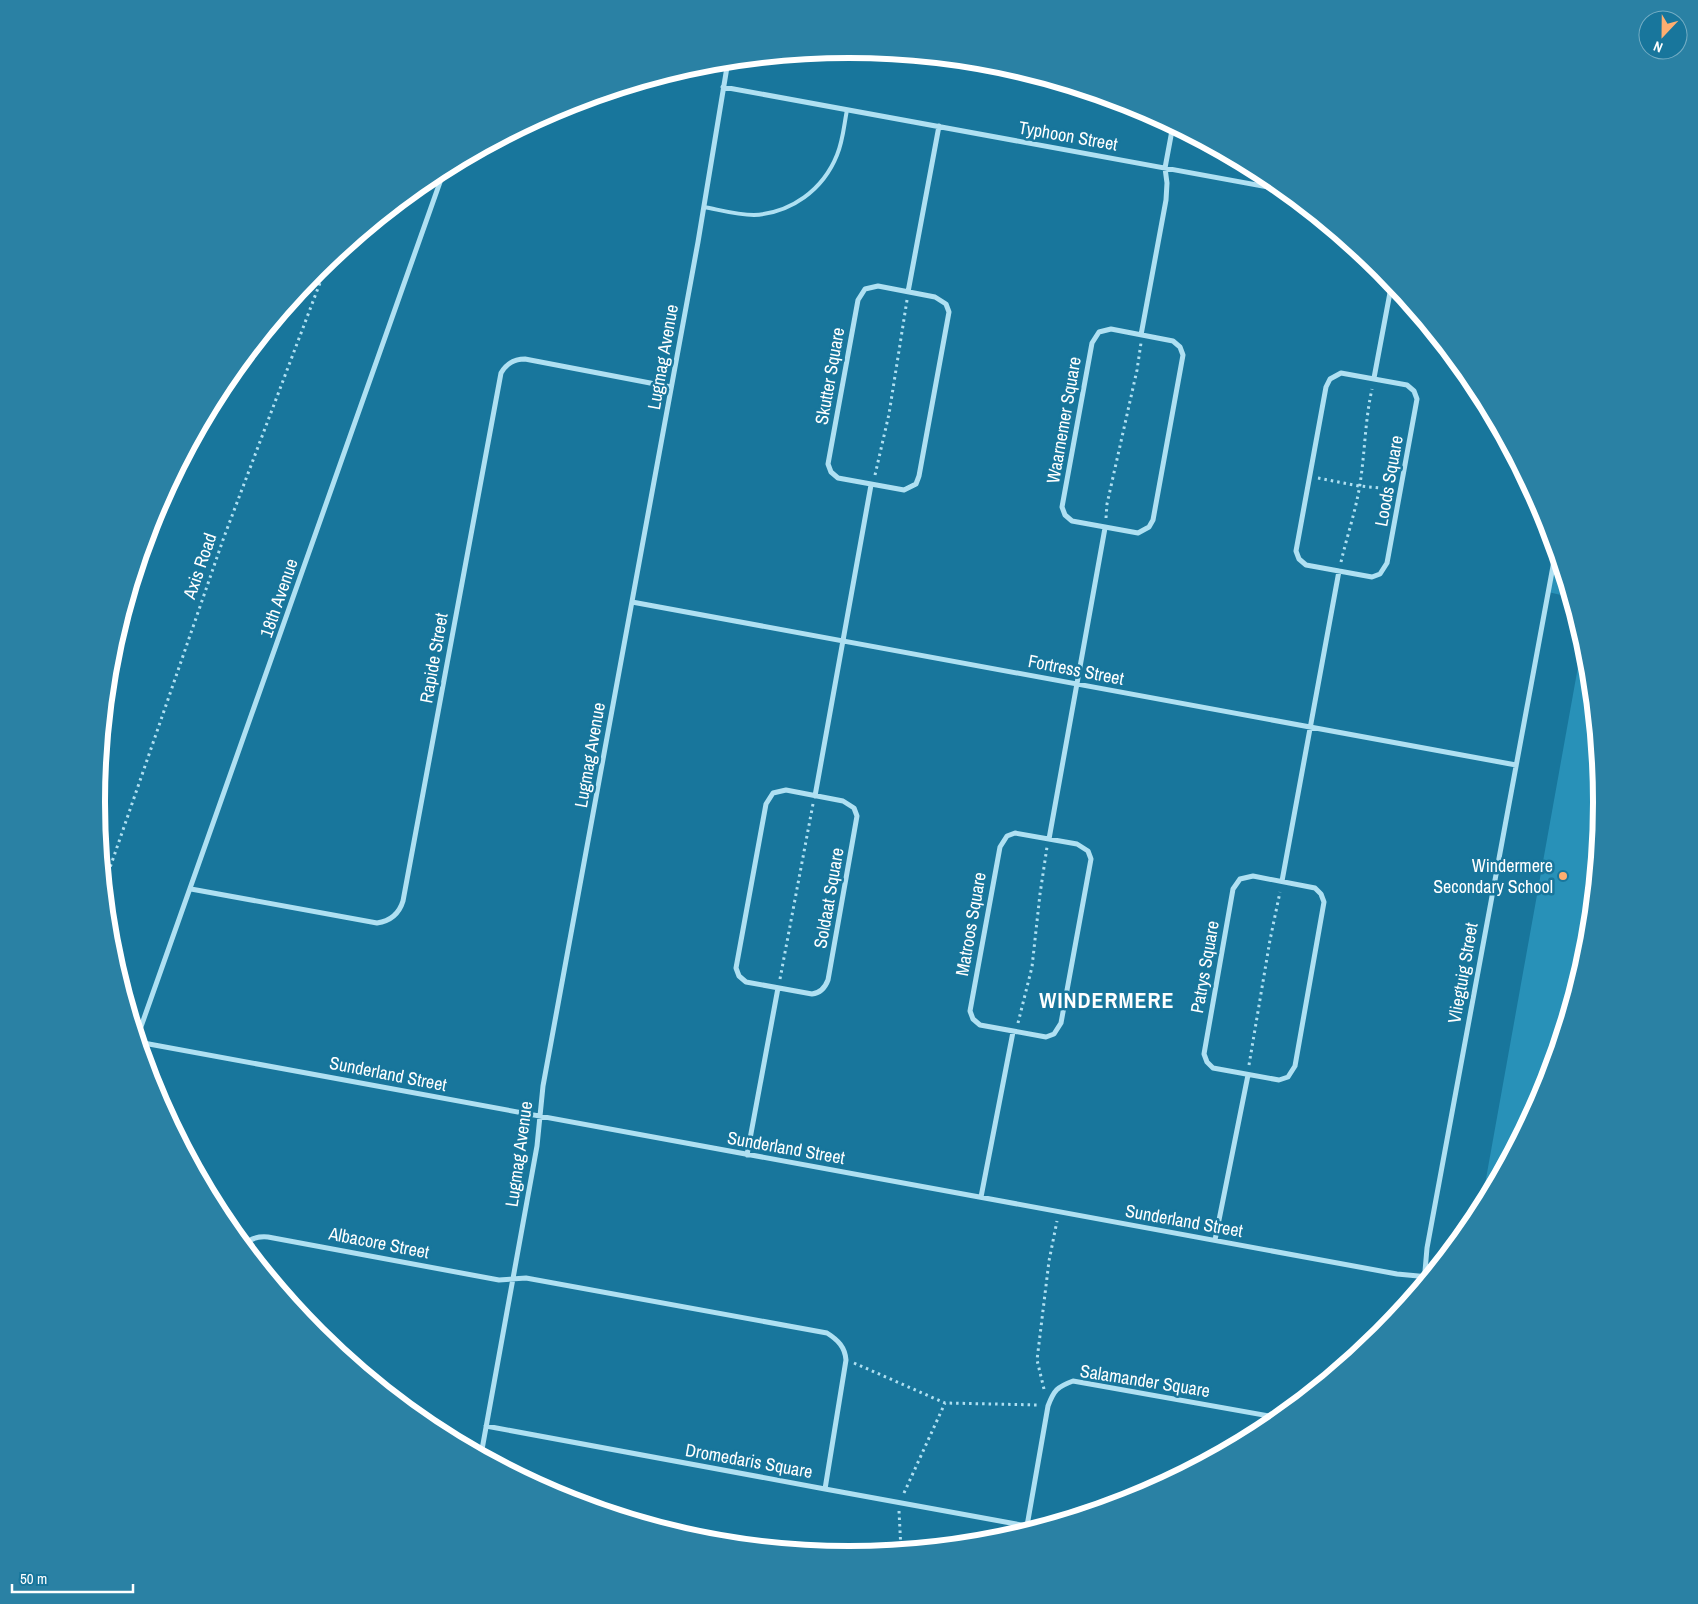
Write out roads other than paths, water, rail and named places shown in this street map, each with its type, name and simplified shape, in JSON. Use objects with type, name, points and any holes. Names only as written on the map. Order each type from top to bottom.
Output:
[{"type":"street","name":"Lugmag Avenue","points":[[482,1450],[537,1146],[543,1086],[704,208],[727,68]]},
{"type":"street","name":"Typhoon Street","points":[[723,87],[1269,187]]},
{"type":"street","points":[[908,292],[939,126]]},
{"type":"street","points":[[1141,335],[1166,200],[1167,183],[1165,168],[1172,131]]},
{"type":"street","name":"18th Avenue","points":[[140,1029],[441,179]]},
{"type":"street","name":"Skutter Square","points":[[873,286],[939,298],[946,304],[949,312],[920,476],[916,484],[904,490],[871,484],[838,478],[831,472],[828,464],[858,300],[862,292],[873,286]]},
{"type":"street","points":[[1374,378],[1390,292]]},
{"type":"street","name":"Waarnemer Square","points":[[1112,329],[1173,341],[1180,347],[1183,356],[1152,524],[1146,530],[1134,533],[1105,528],[1072,521],[1065,516],[1062,507],[1093,339],[1103,330],[1112,329]]},
{"type":"street","name":"Rapide Street","points":[[191,889],[377,923],[392,918],[398,913],[403,901],[502,373],[508,364],[525,359],[671,387]]},
{"type":"street","name":"Loods Square","points":[[1341,373],[1374,378],[1407,385],[1416,395],[1417,404],[1387,563],[1384,571],[1372,577],[1306,565],[1297,555],[1296,546],[1327,382],[1333,376],[1341,373]]},
{"type":"street","points":[[815,796],[871,484]]},
{"type":"street","points":[[1049,839],[1105,528]]},
{"type":"street","name":"Vliegtuig Street","points":[[1426,1272],[1427,1248],[1554,562]]},
{"type":"street","points":[[1282,881],[1339,571]]},
{"type":"street","name":"Fortress Street","points":[[632,602],[1516,765]]},
{"type":"street","name":"Soldaat Square","points":[[782,790],[848,802],[854,808],[857,816],[828,980],[820,991],[812,994],[778,988],[746,982],[736,968],[766,804],[770,796],[782,790]]},
{"type":"street","name":"Matroos Square","points":[[1020,833],[1049,839],[1077,844],[1085,848],[1091,859],[1060,1027],[1054,1034],[1046,1037],[980,1025],[973,1019],[970,1011],[1001,842],[1011,834],[1020,833]]},
{"type":"street","name":"Patrys Square","points":[[1249,876],[1315,888],[1322,894],[1324,906],[1293,1070],[1288,1077],[1279,1080],[1248,1075],[1214,1068],[1207,1062],[1204,1049],[1235,885],[1240,879],[1249,876]]},
{"type":"street","points":[[747,1154],[778,988]]},
{"type":"street","points":[[981,1197],[1013,1032]]},
{"type":"street","name":"Sunderland Street","points":[[145,1043],[1421,1278]]},
{"type":"street","points":[[1215,1240],[1248,1075]]},
{"type":"street","name":"Albacore Street","points":[[249,1242],[256,1237],[268,1237],[499,1280],[513,1279]]},
{"type":"street","name":"Dromedaris Square","points":[[486,1426],[825,1489],[846,1360],[846,1353],[836,1338],[827,1333],[526,1278],[513,1279]]},
{"type":"street","name":"Salamander Square","points":[[1027,1524],[1048,1406],[1052,1395],[1059,1386],[1073,1381],[1270,1416]]},
{"type":"street","points":[[825,1489],[1023,1525]]},
{"type":"lane","points":[[704,208],[752,215],[782,209],[808,195],[819,185],[833,165],[841,142],[847,110]]},
{"type":"place","name":"Windermere Secondary School","points":[[1563,876]]},
{"type":"district","name":"WINDERMERE","points":[[1107,1000]]}]
